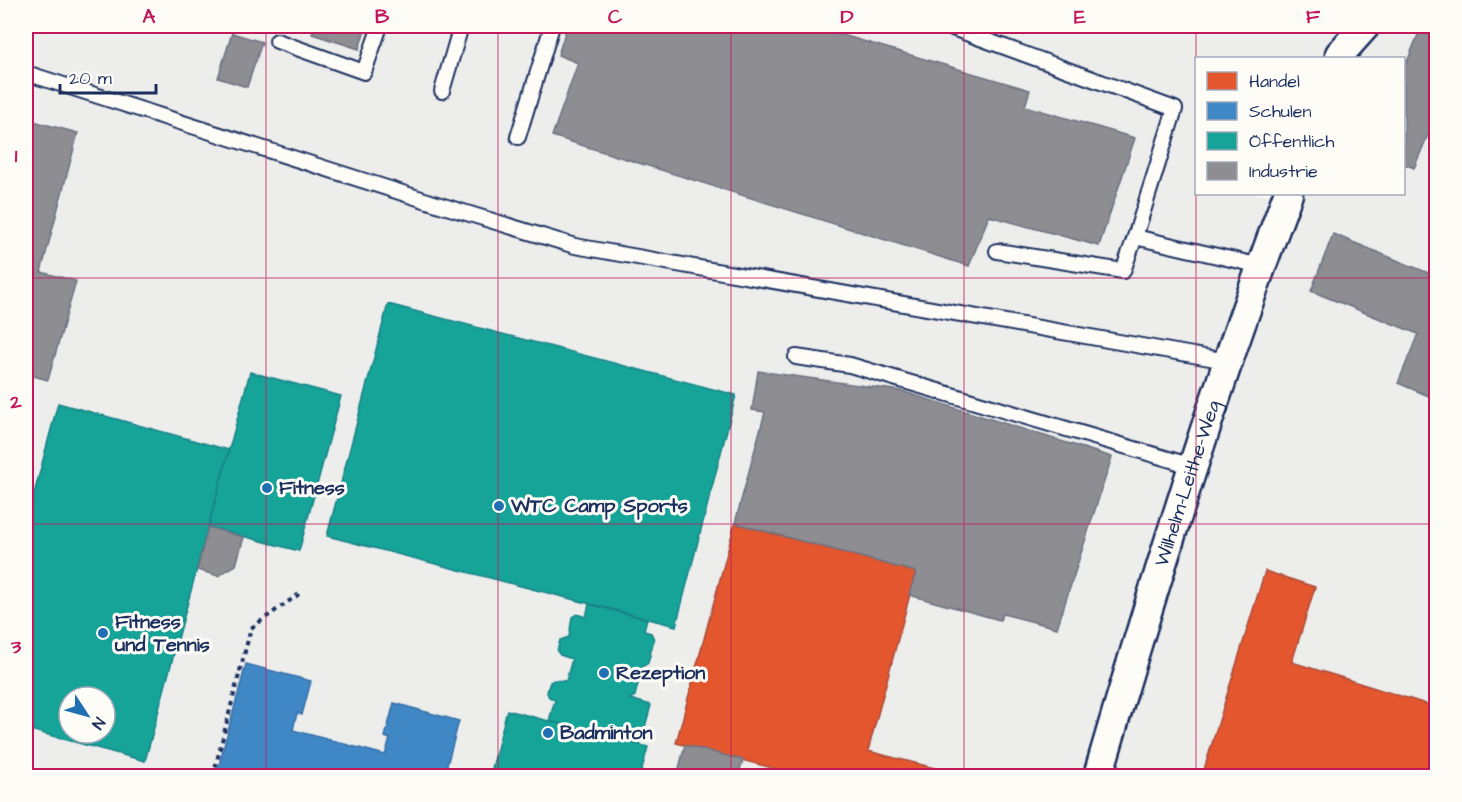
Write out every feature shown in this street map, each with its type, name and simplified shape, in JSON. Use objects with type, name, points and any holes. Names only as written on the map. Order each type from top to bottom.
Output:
[{"type":"street","points":[[1339,56],[1341,26]]},
{"type":"street","points":[[1339,56],[1365,26]]},
{"type":"street","name":"Wilhelm-Leithe-Weg","points":[[1098,777],[1192,466],[1288,195]]},
{"type":"lane","points":[[277,41],[364,72],[380,26]]},
{"type":"lane","points":[[442,91],[461,26]]},
{"type":"lane","points":[[518,137],[552,26]]},
{"type":"lane","points":[[947,26],[1175,109],[1123,271],[997,251]]},
{"type":"lane","points":[[26,73],[575,246],[1227,362]]},
{"type":"lane","points":[[1135,237],[1261,266]]},
{"type":"lane","points":[[796,357],[850,365],[1192,466]]},
{"type":"path","points":[[213,777],[251,628],[302,592]]},
{"type":"shaded area","points":[[26,26],[1436,26],[1436,776],[26,776]]},
{"type":"building: Handel","points":[[735,523],[916,572],[868,751],[966,776],[774,776],[776,769],[676,743]]},
{"type":"building: Handel","points":[[1265,571],[1315,587],[1292,662],[1436,707],[1436,776],[1202,776]]},
{"type":"building: Schulen","points":[[246,664],[311,681],[302,715],[297,713],[293,730],[385,755],[390,739],[385,737],[394,703],[459,721],[444,776],[216,776]]},
{"type":"building: Öffentlich","points":[[388,304],[736,395],[676,626],[327,536]]},
{"type":"building: Öffentlich","name":"Fitness","points":[[250,372],[341,396],[299,551],[208,527]]},
{"type":"building: Öffentlich","name":"Fitness und Tennis","points":[[58,403],[229,450],[145,761],[86,745],[117,745],[117,685],[57,685],[57,737],[26,729],[26,524]]},
{"type":"building: Öffentlich","name":"Rezeption","points":[[589,604],[647,619],[644,631],[651,633],[654,639],[648,663],[642,667],[635,696],[630,699],[651,705],[640,745],[549,721],[555,700],[547,693],[550,682],[566,681],[572,659],[560,655],[557,651],[560,640],[569,637],[572,617],[577,614],[586,617]]},
{"type":"building: Öffentlich","name":"Badminton","points":[[507,710],[648,747],[640,776],[490,776]]},
{"type":"building: Industrie","points":[[315,26],[366,26],[359,49],[312,34]]},
{"type":"building: Industrie","points":[[567,26],[812,26],[1030,90],[1025,106],[1135,138],[1099,246],[989,216],[969,266],[552,136],[578,63],[558,55]]},
{"type":"building: Industrie","points":[[1420,30],[1436,37],[1436,116],[1414,168],[1405,164],[1405,67]]},
{"type":"building: Industrie","points":[[232,33],[262,42],[247,87],[218,78]]},
{"type":"building: Industrie","points":[[26,119],[78,133],[41,272],[76,281],[48,380],[26,374]]},
{"type":"building: Industrie","points":[[1333,234],[1436,276],[1436,399],[1398,383],[1418,334],[1311,291]]},
{"type":"building: Industrie","points":[[758,371],[901,391],[1112,457],[1057,628],[1003,614],[1000,620],[909,595],[916,572],[735,523],[765,412],[752,410]]},
{"type":"building: Industrie","points":[[208,527],[244,537],[236,565],[218,576],[197,570]]},
{"type":"building: Industrie","points":[[685,745],[743,760],[738,776],[717,772],[716,776],[677,776]]},
{"type":"place","name":"Fitness","points":[[267,488]]},
{"type":"place","name":"WTC Camp Sports","points":[[499,506]]},
{"type":"place","name":"Fitness und Tennis","points":[[103,633]]},
{"type":"place","name":"Rezeption","points":[[604,673]]},
{"type":"place","name":"Badminton","points":[[548,733]]}]
